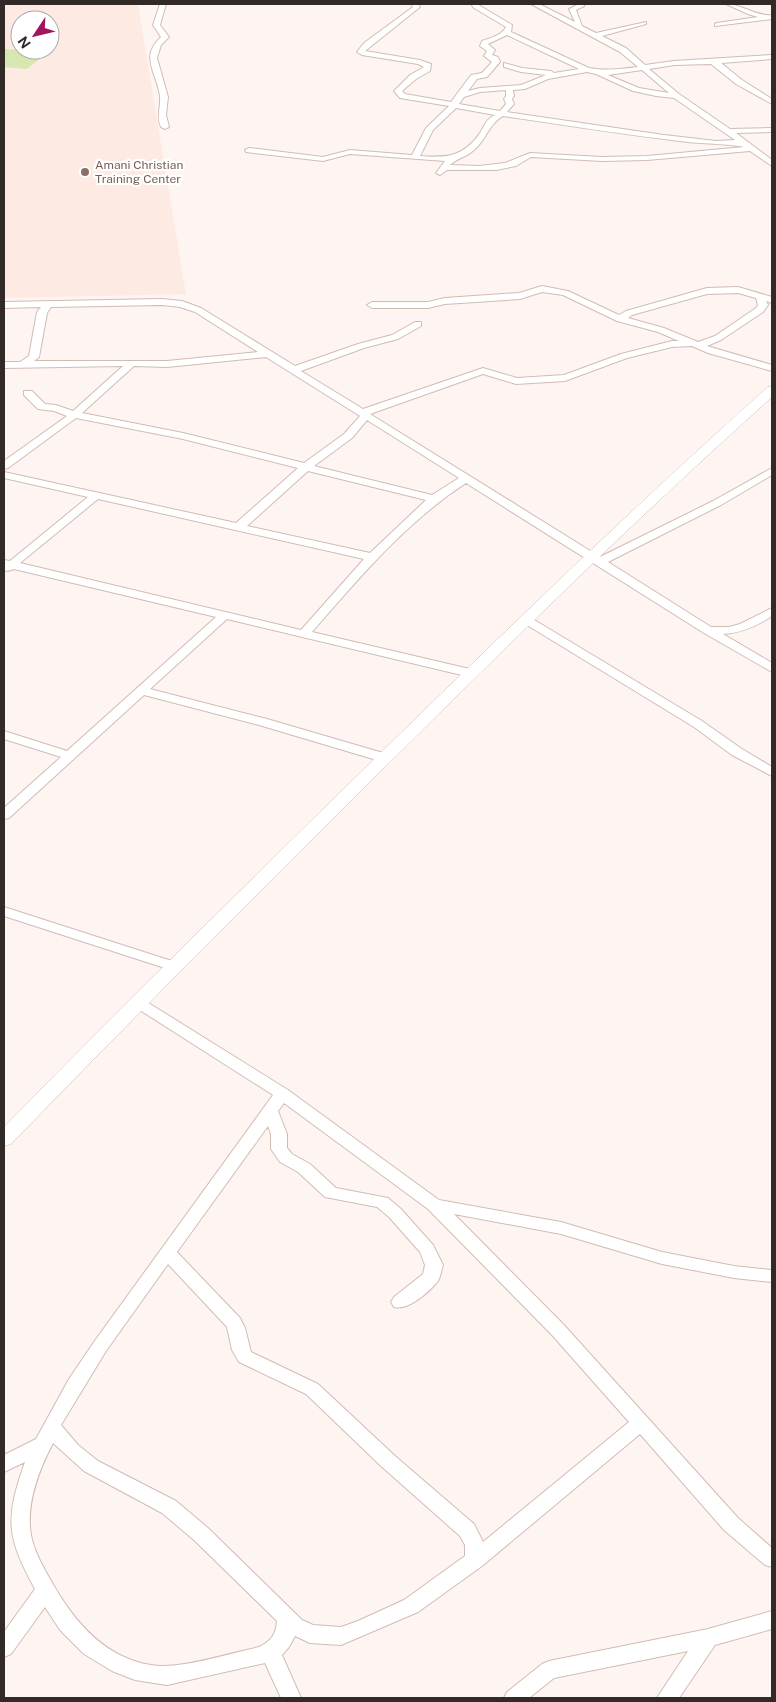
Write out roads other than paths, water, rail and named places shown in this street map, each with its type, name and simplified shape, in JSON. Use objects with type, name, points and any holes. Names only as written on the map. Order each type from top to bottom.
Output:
[{"type":"street","points":[[163,4],[155,22],[156,27],[165,37],[157,42],[155,46],[153,65],[164,98],[160,114],[165,127]]},
{"type":"street","points":[[415,4],[417,8],[361,52],[368,55],[425,64],[429,67],[413,77],[398,93],[413,98],[504,114],[716,143],[742,142]]},
{"type":"street","points":[[415,157],[432,126],[446,115],[474,77],[484,75],[496,62],[495,59],[488,56],[491,50],[484,44],[507,32],[508,24],[476,7],[474,4]]},
{"type":"street","points":[[534,4],[623,50],[676,96],[772,164]]},
{"type":"street","points":[[729,4],[750,13],[772,17]]},
{"type":"street","points":[[578,26],[578,20],[572,10],[582,5]]},
{"type":"street","points":[[717,25],[772,17]]},
{"type":"street","points":[[595,36],[644,23]]},
{"type":"street","points":[[507,32],[587,70],[598,72],[611,73],[688,62],[772,57]]},
{"type":"street","points":[[750,59],[765,65]]},
{"type":"street","points":[[712,62],[718,64],[739,82],[772,102]]},
{"type":"street","points":[[507,65],[521,70],[561,74]]},
{"type":"street","points":[[461,95],[480,90],[524,87],[542,78],[587,70]]},
{"type":"street","points":[[598,72],[633,88],[653,94],[676,96]]},
{"type":"street","points":[[509,88],[510,96],[508,99],[510,104],[504,114],[493,118],[478,142],[466,153],[449,161],[443,170],[516,164],[521,158],[530,154],[602,159],[647,158],[750,149]]},
{"type":"street","points":[[728,131],[772,130]]},
{"type":"street","points":[[249,150],[323,160],[350,152],[444,159],[457,158]]},
{"type":"street","points":[[372,305],[428,305],[445,301],[520,296],[540,289],[565,293],[620,319],[661,330],[696,345],[772,368]]},
{"type":"street","points":[[620,319],[629,312],[707,291],[738,290],[772,300]]},
{"type":"street","points":[[238,528],[307,466],[348,436],[364,414],[483,371],[516,381],[565,378],[624,356],[672,344],[696,345],[726,334],[760,310],[763,305],[760,296]]},
{"type":"street","points":[[4,305],[162,302],[182,304],[198,310],[708,630],[772,668]]},
{"type":"street","points":[[21,365],[34,357],[42,312],[48,304]]},
{"type":"street","points":[[294,370],[361,346],[395,337],[418,324]]},
{"type":"street","points":[[4,365],[186,363],[268,354]]},
{"type":"street","points":[[4,466],[74,415],[131,364]]},
{"type":"street","points":[[4,1139],[173,966],[526,618],[596,560],[659,492],[772,390]]},
{"type":"street","points":[[28,393],[42,407],[56,408],[74,415],[183,436],[434,499]]},
{"type":"street","points":[[596,560],[717,503],[772,471]]},
{"type":"street","points":[[4,475],[372,557]]},
{"type":"street","points":[[304,634],[372,557],[434,499],[466,478]]},
{"type":"street","points":[[7,566],[97,496]]},
{"type":"street","points":[[7,566],[470,673]]},
{"type":"street","points":[[708,630],[723,631],[743,628],[772,611]]},
{"type":"street","points":[[4,815],[225,615]]},
{"type":"street","points":[[526,618],[698,724],[737,752],[772,772]]},
{"type":"street","points":[[142,691],[272,725],[385,758]]},
{"type":"street","points":[[4,735],[71,756]]},
{"type":"street","points":[[4,911],[173,966]]},
{"type":"street","points":[[137,1002],[282,1094],[434,1205],[558,1330],[731,1524],[772,1559]]},
{"type":"street","points":[[282,1094],[167,1252],[66,1400],[26,1479],[20,1526],[31,1563],[66,1623],[84,1642],[121,1666],[146,1674],[167,1676],[270,1652],[282,1642],[287,1633],[287,1618]]},
{"type":"street","points":[[270,1111],[278,1134],[279,1149],[286,1158],[304,1168],[331,1193],[385,1204],[427,1249],[434,1264],[431,1277],[421,1287],[400,1302]]},
{"type":"street","points":[[434,1205],[561,1228],[662,1258],[734,1272],[772,1276]]},
{"type":"street","points":[[167,1252],[234,1323],[239,1332],[240,1352],[245,1357],[312,1389],[388,1461],[467,1530],[476,1545],[475,1560]]},
{"type":"street","points":[[47,1436],[71,1450],[91,1466],[169,1507],[201,1534],[295,1626],[310,1634],[342,1636],[411,1606],[475,1560],[641,1423]]},
{"type":"street","points":[[4,1464],[47,1436]]},
{"type":"street","points":[[4,1648],[46,1590]]},
{"type":"street","points":[[514,1698],[550,1670],[708,1638],[772,1620]]},
{"type":"street","points":[[667,1698],[708,1638]]},
{"type":"street","points":[[270,1652],[291,1698]]},
{"type":"place","name":"Amani Christian Training Center","points":[[85,172]]}]
